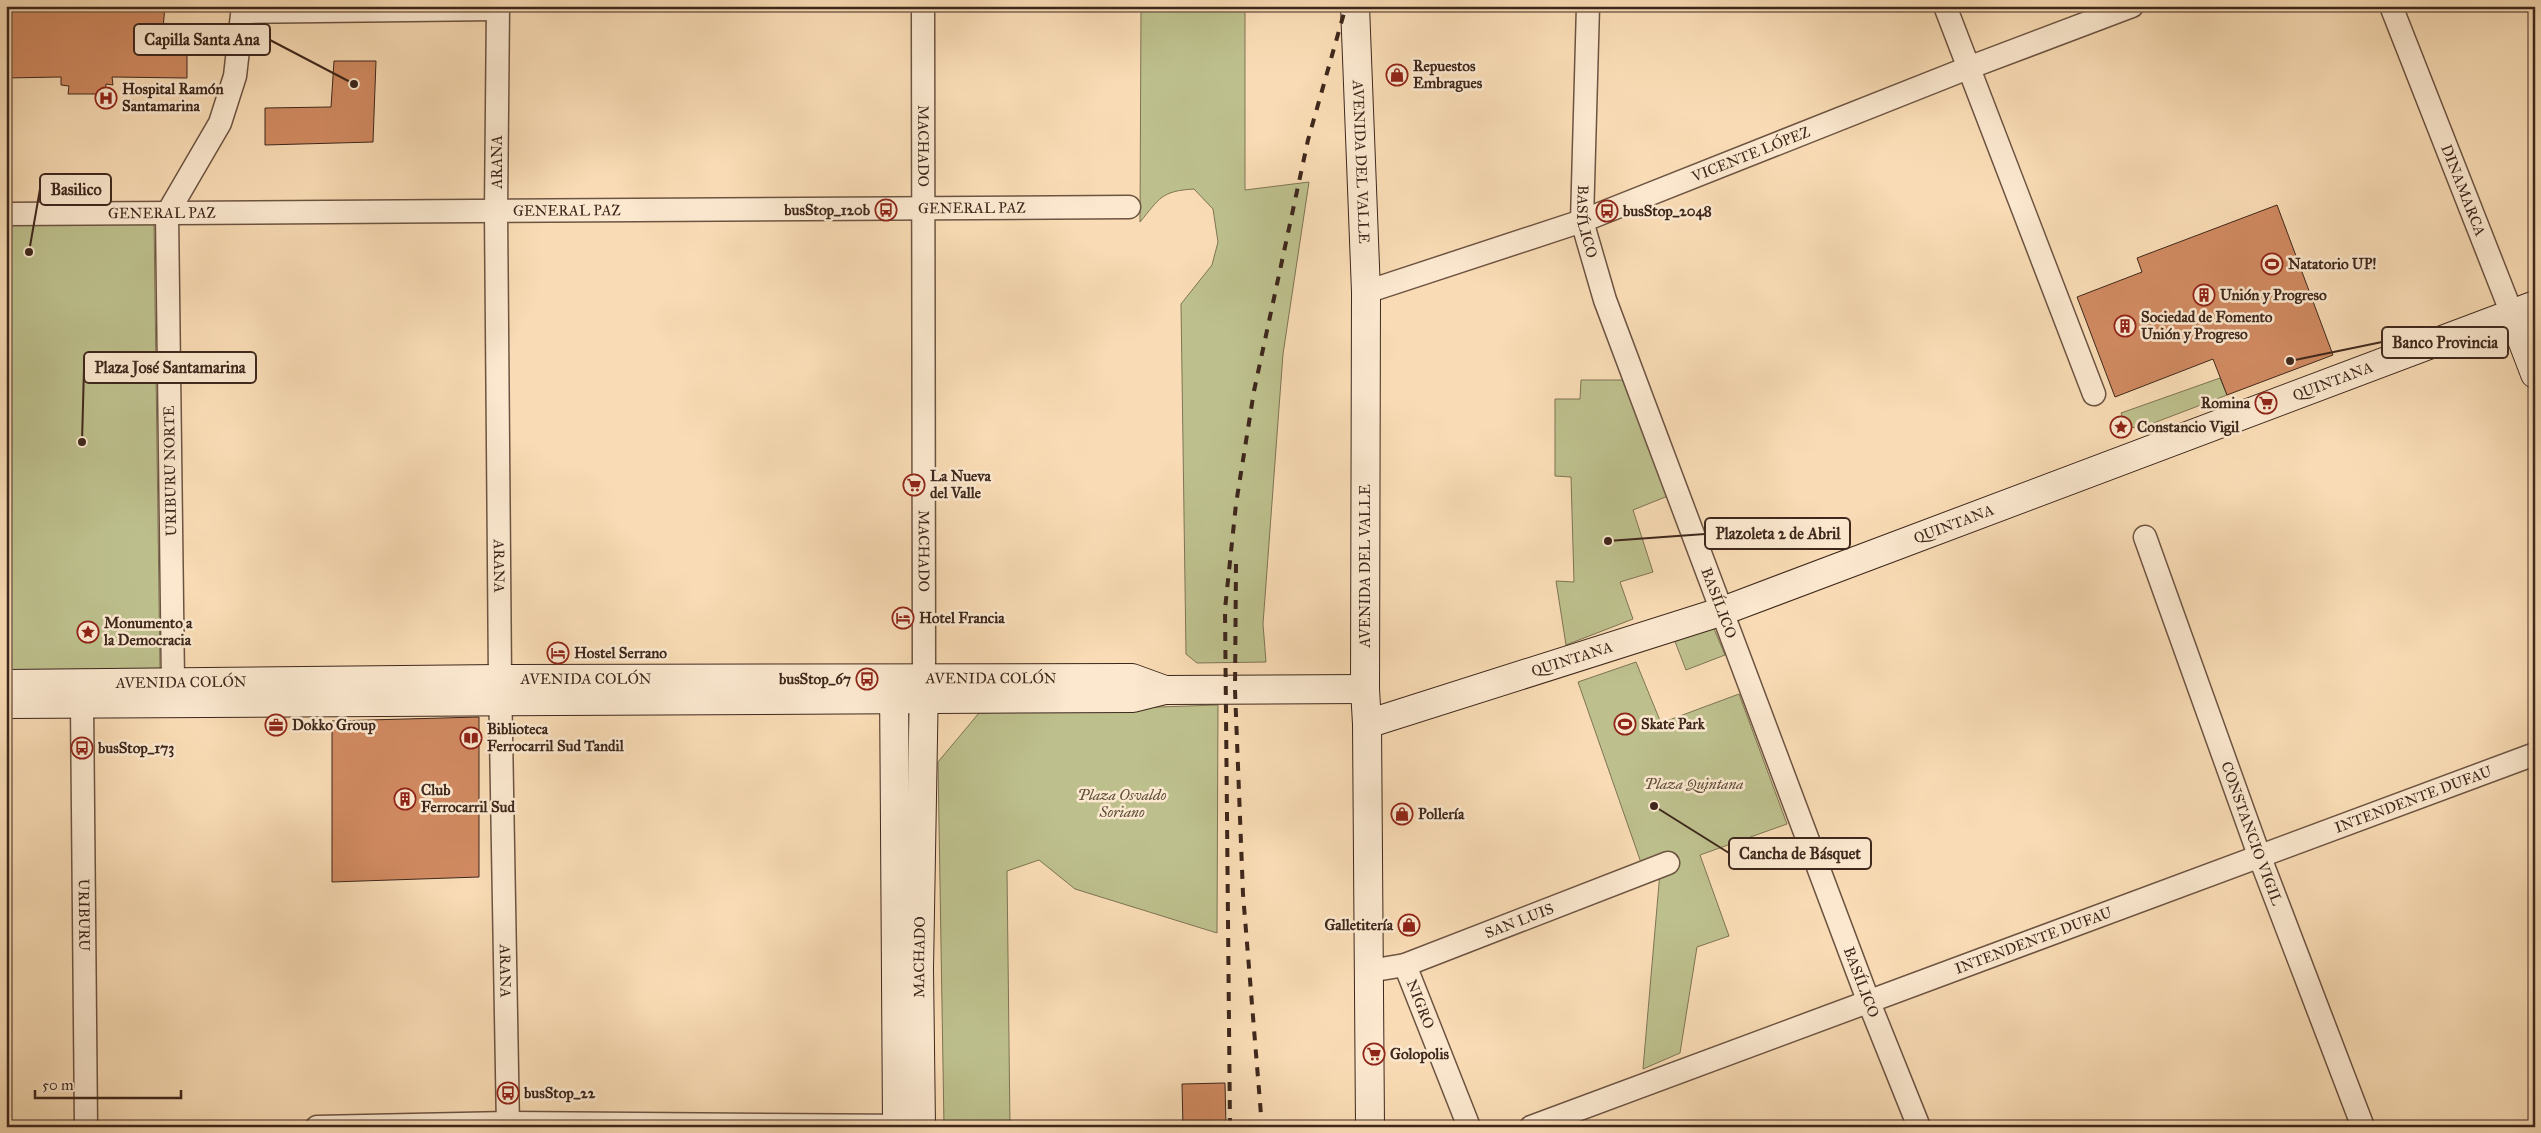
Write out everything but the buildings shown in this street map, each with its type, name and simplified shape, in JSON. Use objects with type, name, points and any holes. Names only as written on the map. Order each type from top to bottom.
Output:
[{"type":"main road","name":"AVENIDA DEL VALLE","points":[[1355,6],[1366,292],[1365,689],[1367,724],[1370,1127]]},
{"type":"main road","name":"DINAMARCA","points":[[2524,309],[2535,374]]},
{"type":"main road","name":"QUINTANA","points":[[1367,724],[1720,612],[2524,309]]},
{"type":"main road","name":"AVENIDA COLÓN","points":[[6,684],[173,683],[500,690],[925,689],[1133,698],[1165,690],[1365,689]]},
{"type":"main road","name":"MACHADO","points":[[894,689],[909,1126]]},
{"type":"main road","name":"MACHADO","points":[[909,1126],[919,968],[925,689]]},
{"type":"main road","name":"AVENIDA COLÓN","points":[[6,704],[500,690]]},
{"type":"street","name":"MACHADO","points":[[923,6],[925,689]]},
{"type":"street","name":"BASÍLICO","points":[[1588,6],[1582,221],[1605,300],[1720,612],[1868,1000],[1919,1127]]},
{"type":"street","points":[[1945,6],[2094,394]]},
{"type":"street","name":"VICENTE LÓPEZ","points":[[1366,292],[1582,221],[1968,68],[2132,6]]},
{"type":"street","name":"DINAMARCA","points":[[2391,6],[2524,309]]},
{"type":"street","points":[[167,214],[220,124],[235,76],[243,9],[498,8]]},
{"type":"street","name":"ARANA","points":[[498,8],[496,211],[500,690],[508,1125]]},
{"type":"street","name":"GENERAL PAZ","points":[[6,214],[923,210],[1129,207]]},
{"type":"street","name":"URIBURU NORTE","points":[[167,214],[173,683]]},
{"type":"street","name":"CONSTANCIO VIGIL","points":[[2145,537],[2258,855],[2363,1127]]},
{"type":"street","name":"URIBURU","points":[[82,703],[86,1127]]},
{"type":"street","name":"INTENDENTE DUFAU","points":[[1531,1127],[2258,855],[2535,754]]},
{"type":"street","name":"SAN LUIS","points":[[1369,971],[1405,965],[1668,863]]},
{"type":"street","name":"NIGRO","points":[[1405,965],[1469,1127]]},
{"type":"street","points":[[317,1127],[508,1125],[909,1126]]},
{"type":"green space","points":[[1141,6],[1245,6],[1245,190],[1309,182],[1283,354],[1263,624],[1266,662],[1197,663],[1186,654],[1181,304],[1212,265],[1218,242],[1213,209],[1194,189],[1174,192],[1162,197],[1140,222]]},
{"type":"green space","points":[[154,223],[160,673],[6,676],[6,225]]},
{"type":"green space","points":[[2220,378],[2227,395],[2143,427],[2135,428],[2129,426],[2121,413]]},
{"type":"green space","points":[[1581,380],[1624,380],[1668,496],[1633,510],[1653,572],[1620,582],[1633,619],[1566,645],[1556,581],[1574,582],[1571,477],[1555,476],[1555,399],[1580,399]]},
{"type":"green space","points":[[1712,624],[1725,655],[1686,670],[1674,639]]},
{"type":"green space","name":"Plaza Quintana","points":[[1636,662],[1661,723],[1739,694],[1787,824],[1700,855],[1729,936],[1697,947],[1680,1053],[1643,1069],[1660,872],[1646,877],[1578,682]]},
{"type":"green space","name":"Plaza Osvaldo Soriano","points":[[1218,705],[1217,933],[1075,889],[1039,860],[1007,871],[1010,1127],[944,1127],[938,762],[979,713]]},
{"type":"railway","points":[[1230,1127],[1225,609],[1236,504],[1254,391],[1308,140],[1346,6]]},
{"type":"railway","points":[[1236,564],[1235,690],[1243,894],[1262,1127]]},
{"type":"place","name":"Repuestos Embragues","points":[[1397,75]]},
{"type":"place","name":"Capilla Santa Ana","points":[[354,84]]},
{"type":"place","name":"Hospital Ramón Santamarina","points":[[106,98]]},
{"type":"place","name":"busStop_120b","points":[[886,210]]},
{"type":"place","name":"busStop_2048","points":[[1607,211]]},
{"type":"place","name":"Basilico","points":[[29,252]]},
{"type":"place","name":"Natatorio UP!","points":[[2272,264]]},
{"type":"place","name":"Unión y Progreso","points":[[2204,295]]},
{"type":"place","name":"Sociedad de Fomento Unión y Progreso","points":[[2125,326]]},
{"type":"place","name":"Banco Provincia","points":[[2290,361]]},
{"type":"place","name":"Romina","points":[[2266,403]]},
{"type":"place","name":"Constancio Vigil","points":[[2121,427]]},
{"type":"place","name":"Plaza José Santamarina","points":[[82,442]]},
{"type":"place","name":"La Nueva del Valle","points":[[914,485]]},
{"type":"place","name":"Plazoleta 2 de Abril","points":[[1608,541]]},
{"type":"place","name":"Hotel Francia","points":[[903,618]]},
{"type":"place","name":"Monumento a la Democracia","points":[[88,632]]},
{"type":"place","name":"Hostel Serrano","points":[[558,653]]},
{"type":"place","name":"busStop_67","points":[[867,679]]},
{"type":"place","name":"Skate Park","points":[[1625,724]]},
{"type":"place","name":"Dokko Group","points":[[276,725]]},
{"type":"place","name":"Biblioteca Ferrocarril Sud Tandil","points":[[471,738]]},
{"type":"place","name":"busStop_173","points":[[82,748]]},
{"type":"place","name":"Club Ferrocarril Sud","points":[[405,799]]},
{"type":"place","name":"Cancha de Básquet","points":[[1654,806]]},
{"type":"place","name":"Pollería","points":[[1402,814]]},
{"type":"place","name":"Galletitería","points":[[1409,925]]},
{"type":"place","name":"Golopolis","points":[[1374,1054]]},
{"type":"place","name":"busStop_22","points":[[508,1093]]}]
